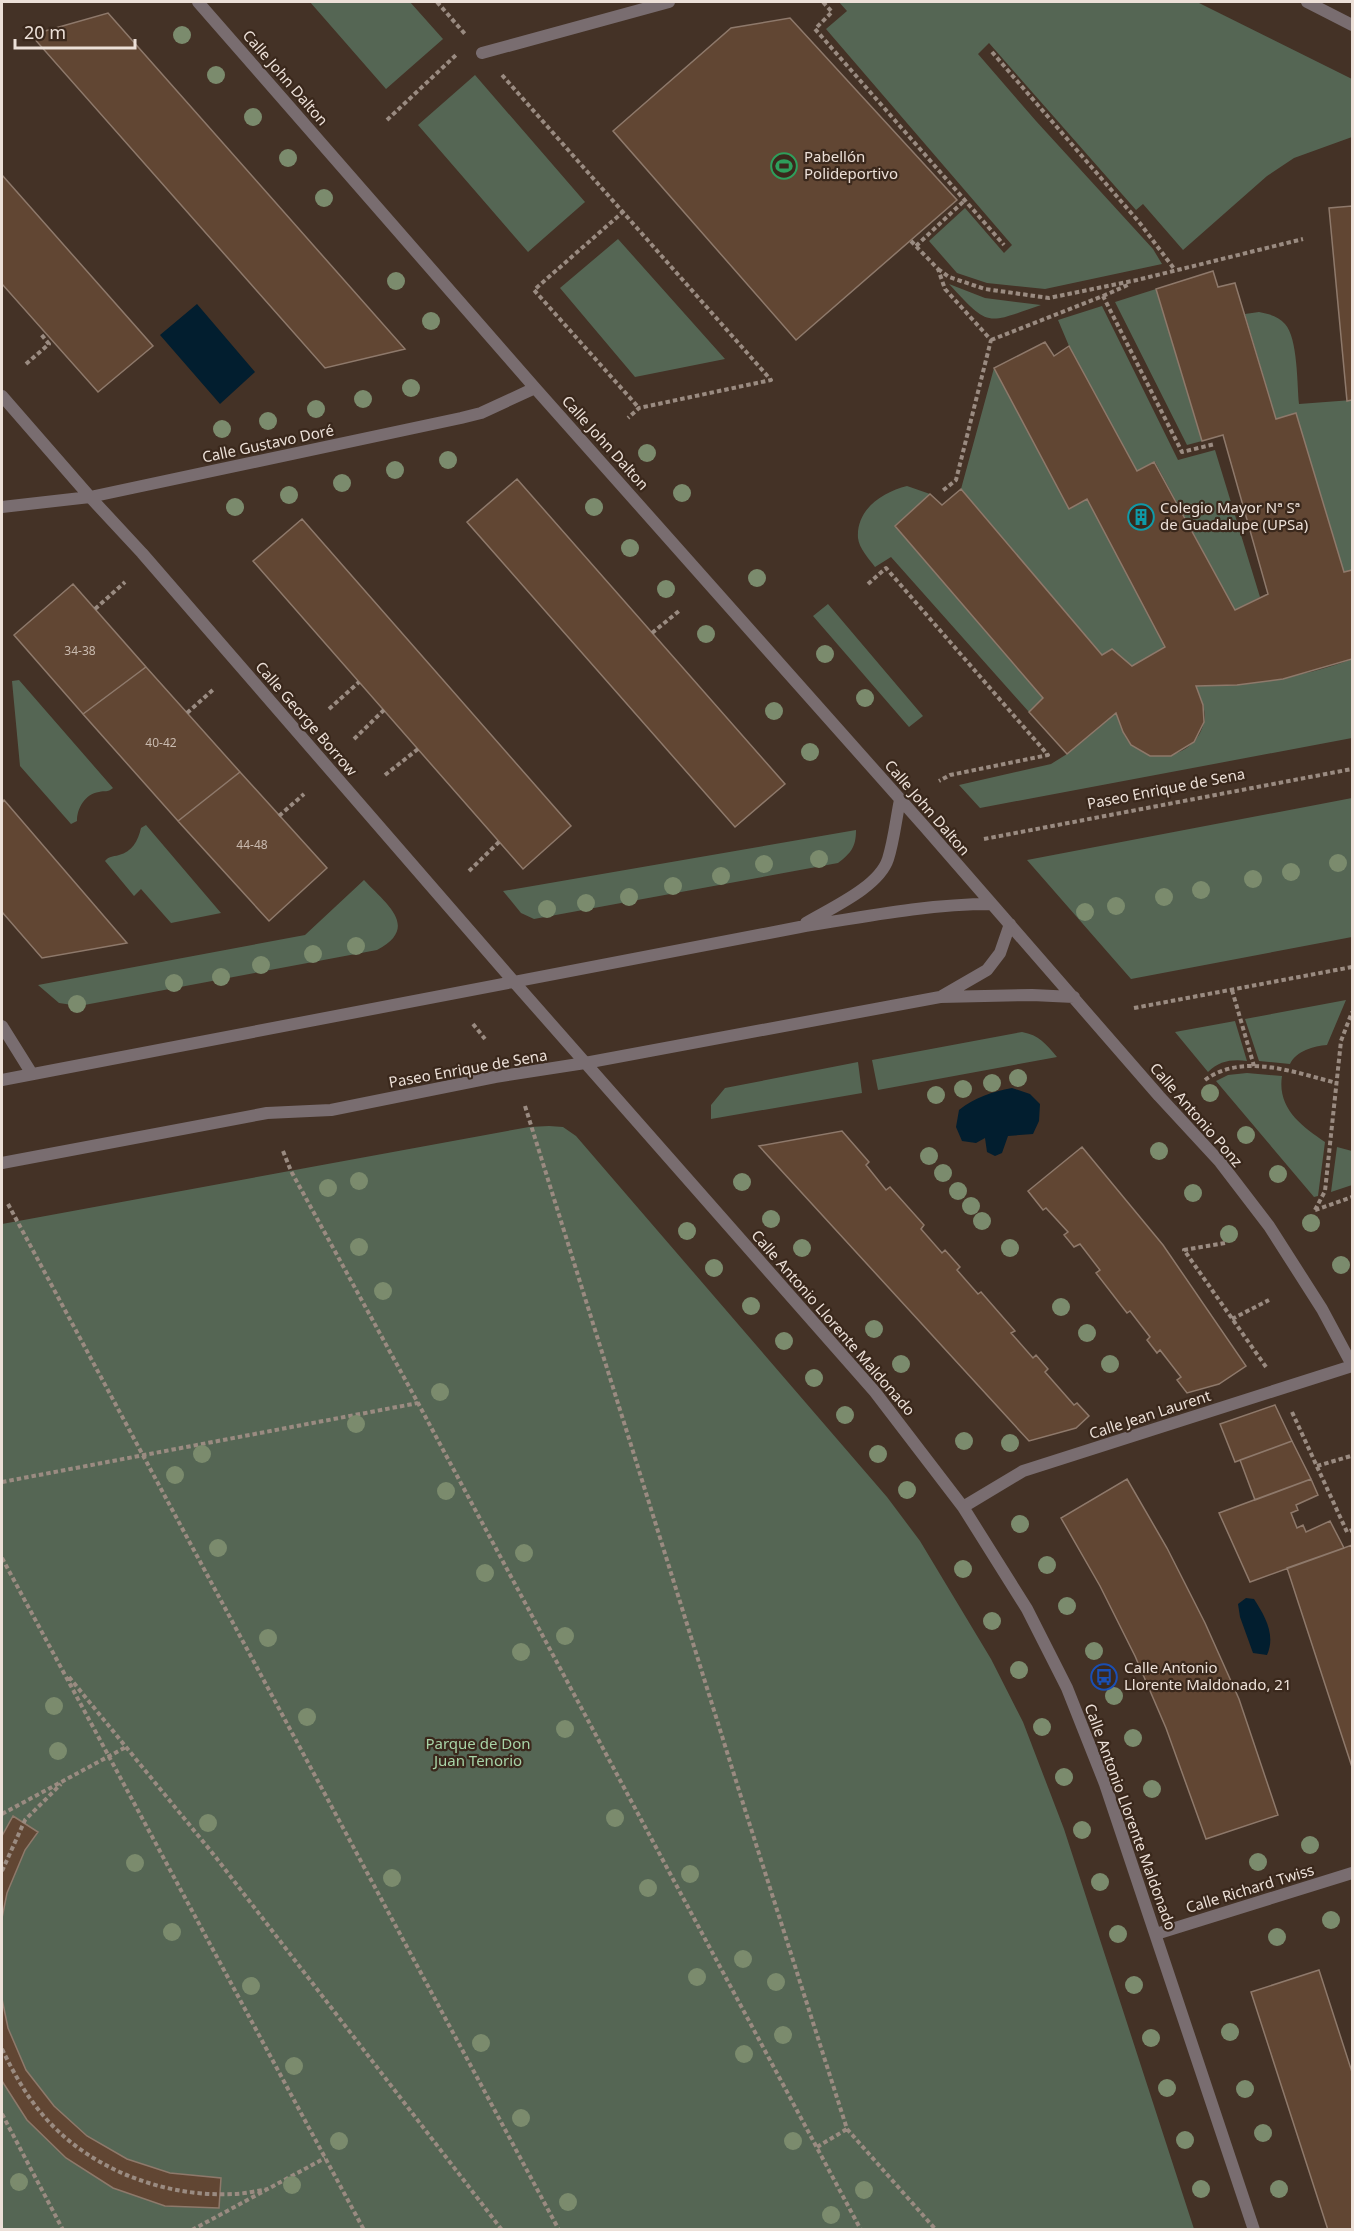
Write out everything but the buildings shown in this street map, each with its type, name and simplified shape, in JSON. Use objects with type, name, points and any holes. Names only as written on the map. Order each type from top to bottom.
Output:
[{"type":"street","name":"Calle John Dalton","points":[[198,2],[991,904]]},
{"type":"street","points":[[482,53],[669,2]]},
{"type":"street","points":[[1307,2],[1353,25]]},
{"type":"street","name":"Calle Gustavo Doré","points":[[2,507],[90,497],[481,413],[535,388]]},
{"type":"street","name":"Calle George Borrow","points":[[2,396],[142,553],[585,1064]]},
{"type":"street","points":[[800,927],[872,882],[882,872],[888,860],[900,800]]},
{"type":"street","points":[[2,1080],[800,927],[898,911],[960,904],[991,904]]},
{"type":"street","name":"Calle Antonio Ponz","points":[[991,904],[1159,1096],[1220,1162],[1269,1226],[1322,1309],[1353,1365]]},
{"type":"street","name":"Paseo Enrique de Sena","points":[[940,998],[987,970],[1000,953],[1010,924]]},
{"type":"street","name":"Paseo Enrique de Sena","points":[[2,1163],[267,1113],[331,1110],[513,1074],[585,1064],[940,998],[1032,995],[1074,997]]},
{"type":"street","points":[[2,1026],[32,1074]]},
{"type":"street","name":"Calle Antonio Llorente Maldonado","points":[[585,1064],[875,1392],[963,1507],[1027,1609],[1067,1688],[1105,1784],[1254,2229]]},
{"type":"street","name":"Calle Jean Laurent","points":[[963,1507],[1023,1471],[1353,1365]]},
{"type":"street","name":"Calle Richard Twiss","points":[[1156,1934],[1353,1873]]},
{"type":"path","points":[[437,2],[771,380],[639,408],[628,418]]},
{"type":"path","points":[[823,2],[832,12],[815,29],[1004,245]]},
{"type":"path","points":[[387,120],[471,41]]},
{"type":"path","points":[[992,52],[1139,222],[1175,270]]},
{"type":"path","points":[[916,246],[965,200]]},
{"type":"path","points":[[624,212],[534,290],[639,408]]},
{"type":"path","points":[[911,241],[938,269],[950,277],[984,289],[1049,298],[1137,280],[1303,238]]},
{"type":"path","points":[[938,269],[945,289],[991,340]]},
{"type":"path","points":[[991,340],[1103,296],[1137,280]]},
{"type":"path","points":[[1103,296],[1182,452],[1215,444]]},
{"type":"path","points":[[26,364],[49,344],[40,333]]},
{"type":"path","points":[[941,492],[956,480],[991,340]]},
{"type":"path","points":[[868,584],[886,568],[1048,755],[950,775],[939,780]]},
{"type":"path","points":[[95,609],[125,582]]},
{"type":"path","points":[[652,633],[679,611]]},
{"type":"path","points":[[329,709],[359,682]]},
{"type":"path","points":[[187,713],[215,688]]},
{"type":"path","points":[[354,739],[384,711]]},
{"type":"path","points":[[386,775],[418,749]]},
{"type":"path","name":"Paseo Enrique de Sena","points":[[984,839],[1353,769]]},
{"type":"path","points":[[279,816],[304,794]]},
{"type":"path","points":[[469,871],[499,842]]},
{"type":"path","points":[[1134,1008],[1353,967]]},
{"type":"path","points":[[1232,990],[1254,1066]]},
{"type":"path","points":[[1353,1012],[1341,1041],[1325,1191],[1315,1210],[1353,1197]]},
{"type":"path","points":[[473,1024],[485,1039]]},
{"type":"path","points":[[1205,1080],[1215,1072],[1230,1067],[1254,1066],[1337,1083]]},
{"type":"path","points":[[525,1106],[747,1816],[848,2129],[936,2229]]},
{"type":"path","points":[[283,1151],[297,1182],[861,2229]]},
{"type":"path","points":[[8,1204],[559,2229]]},
{"type":"path","points":[[1232,1319],[1269,1300]]},
{"type":"path","points":[[2,1482],[418,1403]]},
{"type":"path","points":[[1317,1466],[1351,1456]]},
{"type":"path","points":[[2,1558],[364,2229]]},
{"type":"path","points":[[63,1669],[214,1855],[502,2229]]},
{"type":"path","points":[[2,1814],[126,1747]]},
{"type":"path","points":[[2,1871],[25,1821],[63,1781]]},
{"type":"path","points":[[2,2049],[25,2092],[56,2129],[94,2159],[137,2180],[184,2192],[232,2194],[268,2189]]},
{"type":"path","points":[[2,2114],[63,2229]]},
{"type":"path","points":[[817,2147],[848,2129]]},
{"type":"path","points":[[192,2229],[325,2158]]},
{"type":"green space","points":[[310,2],[410,2],[443,39],[386,89]]},
{"type":"green space","points":[[839,2],[1197,2],[1352,79],[1352,137],[1294,158],[1267,176],[1183,250],[1143,204],[1136,210],[989,43],[978,54],[1153,249],[1162,264],[1045,289],[987,283],[957,273],[929,241],[965,208],[1004,253],[1012,245],[826,29],[847,11]]},
{"type":"green space","points":[[475,75],[585,202],[528,252],[418,125]]},
{"type":"green space","points":[[618,239],[725,359],[635,377],[560,288]]},
{"type":"green space","points":[[949,284],[985,298],[1041,305],[1009,316],[989,318],[973,309]]},
{"type":"green space","points":[[1156,289],[1202,441],[1187,445],[1115,302]]},
{"type":"green space","points":[[1102,306],[1178,460],[1215,450],[1260,597],[1235,610],[1155,462],[1137,471],[1069,346],[1058,320]]},
{"type":"green space","points":[[1259,312],[1279,319],[1289,331],[1295,350],[1299,404],[1352,400],[1352,570],[1344,572],[1296,414],[1276,419],[1245,314]]},
{"type":"green space","points":[[994,368],[1069,508],[1087,499],[1165,647],[1132,666],[1112,649],[1102,655],[961,489]]},
{"type":"green space","points":[[907,486],[930,494],[895,526],[1043,698],[1029,712],[891,557],[875,567],[862,549],[858,538],[859,528],[866,510],[880,497]]},
{"type":"green space","points":[[828,604],[923,716],[909,727],[813,616]]},
{"type":"green space","points":[[1352,659],[1352,738],[980,808],[959,785],[1051,764],[1067,754],[1116,713],[1125,735],[1133,746],[1154,755],[1175,754],[1193,742],[1204,722],[1204,708],[1196,686],[1276,679],[1333,666]]},
{"type":"green space","points":[[19,680],[113,788],[94,793],[86,799],[78,811],[77,821],[71,824],[20,766],[12,681]]},
{"type":"green space","points":[[1352,798],[1352,937],[1131,979],[1027,860]]},
{"type":"green space","points":[[146,825],[221,913],[171,923],[141,889],[134,896],[105,861],[109,857],[124,854],[131,849],[141,828]]},
{"type":"green space","points":[[856,830],[852,849],[838,863],[534,919],[521,913],[503,891]]},
{"type":"green space","points":[[364,880],[389,906],[398,924],[396,933],[390,941],[377,950],[79,1006],[59,1003],[38,985],[305,935]]},
{"type":"green space","points":[[1346,1000],[1327,1045],[1311,1048],[1301,1053],[1290,1064],[1259,1061],[1245,1019]]},
{"type":"green space","points":[[1235,1021],[1247,1061],[1226,1062],[1208,1072],[1175,1032]]},
{"type":"green space","points":[[1022,1032],[1038,1038],[1057,1057],[878,1090],[872,1060]]},
{"type":"green space","points":[[858,1062],[862,1093],[711,1119],[711,1105],[725,1088]]},
{"type":"green space","points":[[1247,1073],[1282,1076],[1281,1087],[1287,1107],[1300,1123],[1325,1142],[1318,1196],[1314,1197],[1216,1081],[1228,1075]]},
{"type":"green space","name":"Parque de Don Juan Tenorio","points":[[529,1127],[563,1127],[576,1136],[887,1497],[920,1541],[991,1659],[1023,1722],[1064,1829],[1194,2229],[2,2230],[2,1224]]},
{"type":"green space","points":[[1337,1147],[1352,1151],[1352,1185],[1331,1192]]},
{"type":"water","points":[[197,304],[255,372],[220,404],[160,335]]},
{"type":"water","points":[[1012,1088],[1030,1094],[1040,1104],[1039,1121],[1033,1134],[1008,1136],[1002,1153],[995,1156],[987,1152],[985,1138],[976,1143],[962,1141],[956,1127],[959,1110],[984,1096]]},
{"type":"water","points":[[1246,1598],[1254,1599],[1268,1626],[1270,1640],[1267,1655],[1253,1653],[1240,1617],[1238,1604]]},
{"type":"place","name":"Pabellón Polideportivo","points":[[784,166]]},
{"type":"place","name":"Colegio Mayor Nª Sª de Guadalupe (UPSa)","points":[[1141,517]]},
{"type":"place","name":"Calle Antonio Llorente Maldonado, 21","points":[[1104,1677]]}]
